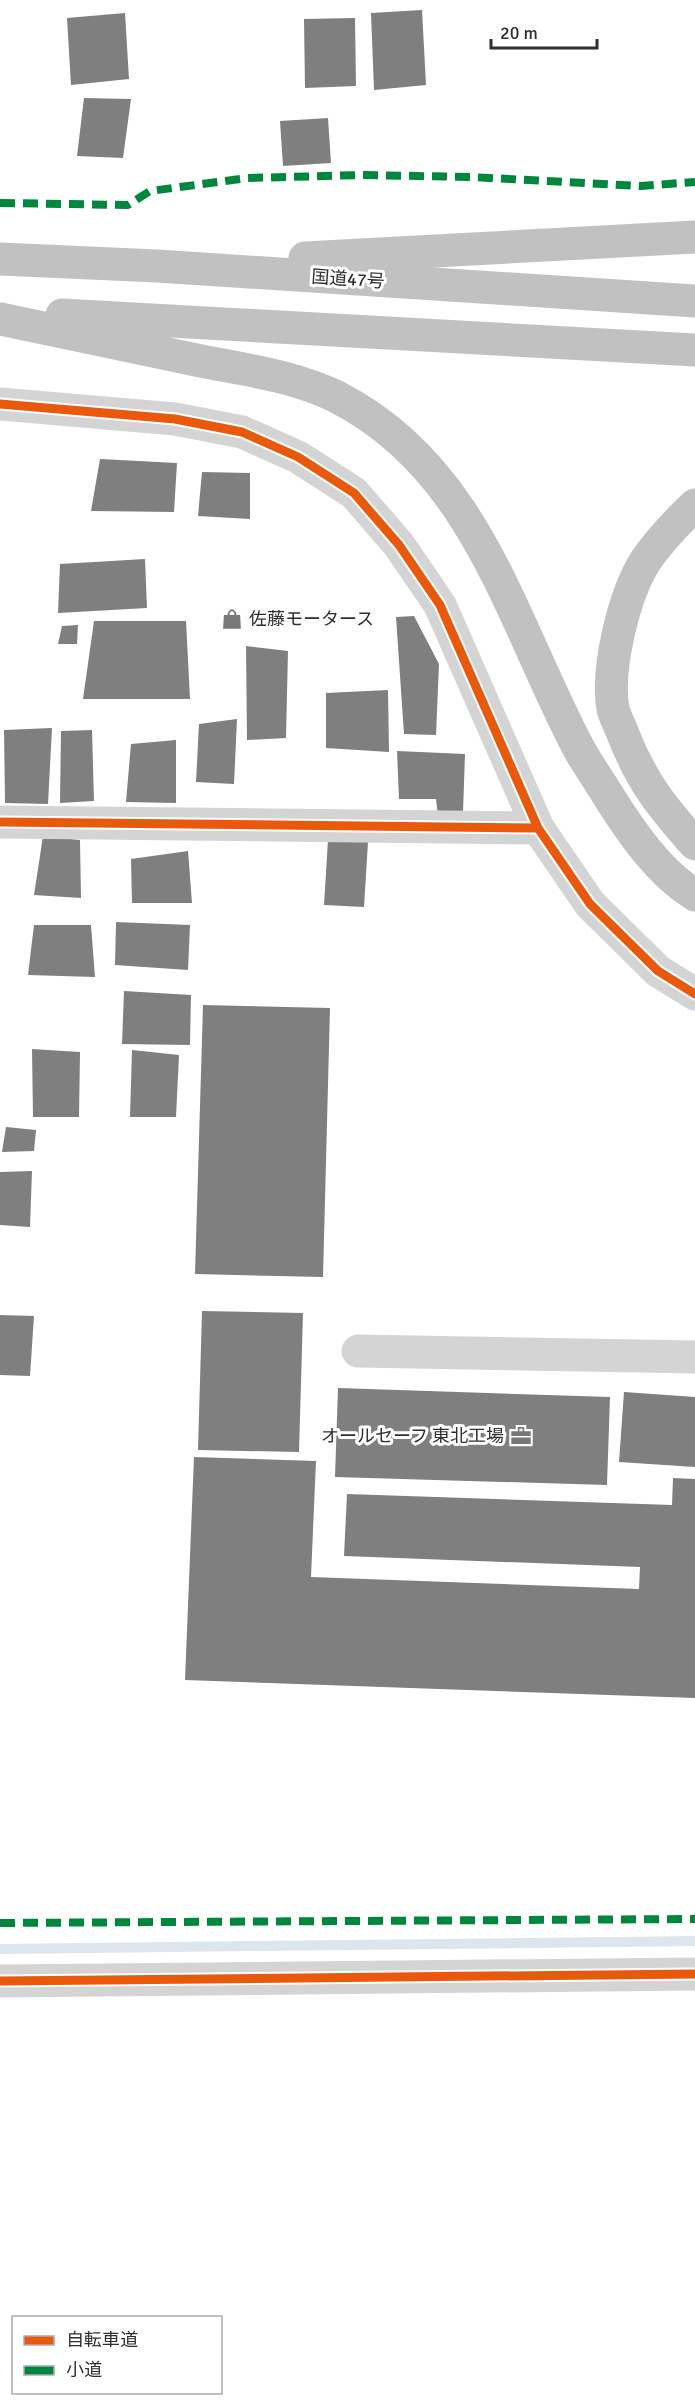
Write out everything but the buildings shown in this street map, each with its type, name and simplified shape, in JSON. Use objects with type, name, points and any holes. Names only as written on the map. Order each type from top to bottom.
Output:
[{"type":"highway","points":[[157,266],[695,237]]},
{"type":"highway","name":"国道47号","points":[[0,259],[157,266],[695,301]]},
{"type":"highway","points":[[0,312],[695,350]]},
{"type":"highway","points":[[0,320],[288,379],[336,397],[377,422],[417,457],[454,499],[482,543],[579,748],[628,828],[681,886],[695,895]]},
{"type":"highway","points":[[695,506],[676,523],[645,561],[624,609],[614,656],[613,709],[635,766],[664,809],[695,844]]},
{"type":"street","points":[[0,404],[175,419],[242,432],[298,457],[354,493],[399,545],[440,604],[538,828],[590,904],[658,971],[695,994]]},
{"type":"street","points":[[0,822],[538,828]]},
{"type":"street","points":[[358,1351],[695,1357]]},
{"type":"street","points":[[0,1981],[695,1974]]},
{"type":"waterway","points":[[0,1949],[695,1941]]},
{"type":"marked path","points":[[0,203],[128,205],[150,191],[248,178],[362,175],[471,177],[641,186],[695,182]]},
{"type":"marked path","points":[[0,1923],[695,1919]]},
{"type":"cycle path","points":[[0,404],[175,419],[242,432],[298,457],[354,493],[399,545],[440,605],[538,828],[590,904],[658,971],[695,994]]},
{"type":"cycle path","points":[[0,822],[538,828]]},
{"type":"cycle path","points":[[0,1981],[695,1974]]},
{"type":"place","name":"佐藤モータース","points":[[232,619]]},
{"type":"place","name":"オールセーフ 東北工場","points":[[521,1436]]}]
